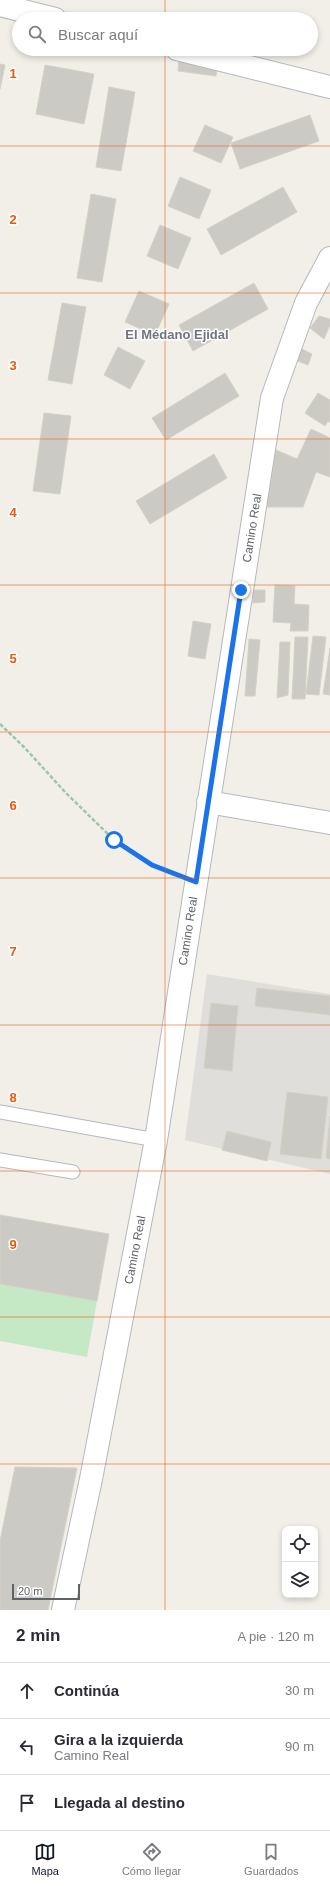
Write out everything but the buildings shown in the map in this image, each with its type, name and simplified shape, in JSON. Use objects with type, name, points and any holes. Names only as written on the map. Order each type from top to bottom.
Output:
[{"type":"street","points":[[0,5],[28,12]]},
{"type":"street","points":[[205,56],[330,87]]},
{"type":"street","name":"Camino Real","points":[[64,1610],[91,1479],[156,1140],[272,398],[306,303],[330,258]]},
{"type":"street","points":[[208,802],[330,823]]},
{"type":"lane","points":[[0,1112],[156,1140]]},
{"type":"lane","points":[[0,1160],[73,1172]]},
{"type":"path","points":[[0,724],[24,747],[65,792],[114,840],[152,865],[196,882]]},
{"type":"shaded area","points":[[207,974],[330,994],[330,1174],[185,1140]]},
{"type":"green space","points":[[0,1284],[97,1301],[87,1357],[0,1341]]},
{"type":"district","name":"El Médano Ejidal","points":[[177,334]]},
{"type":"route","points":[[114,840],[152,865],[196,882],[241,590]]}]
